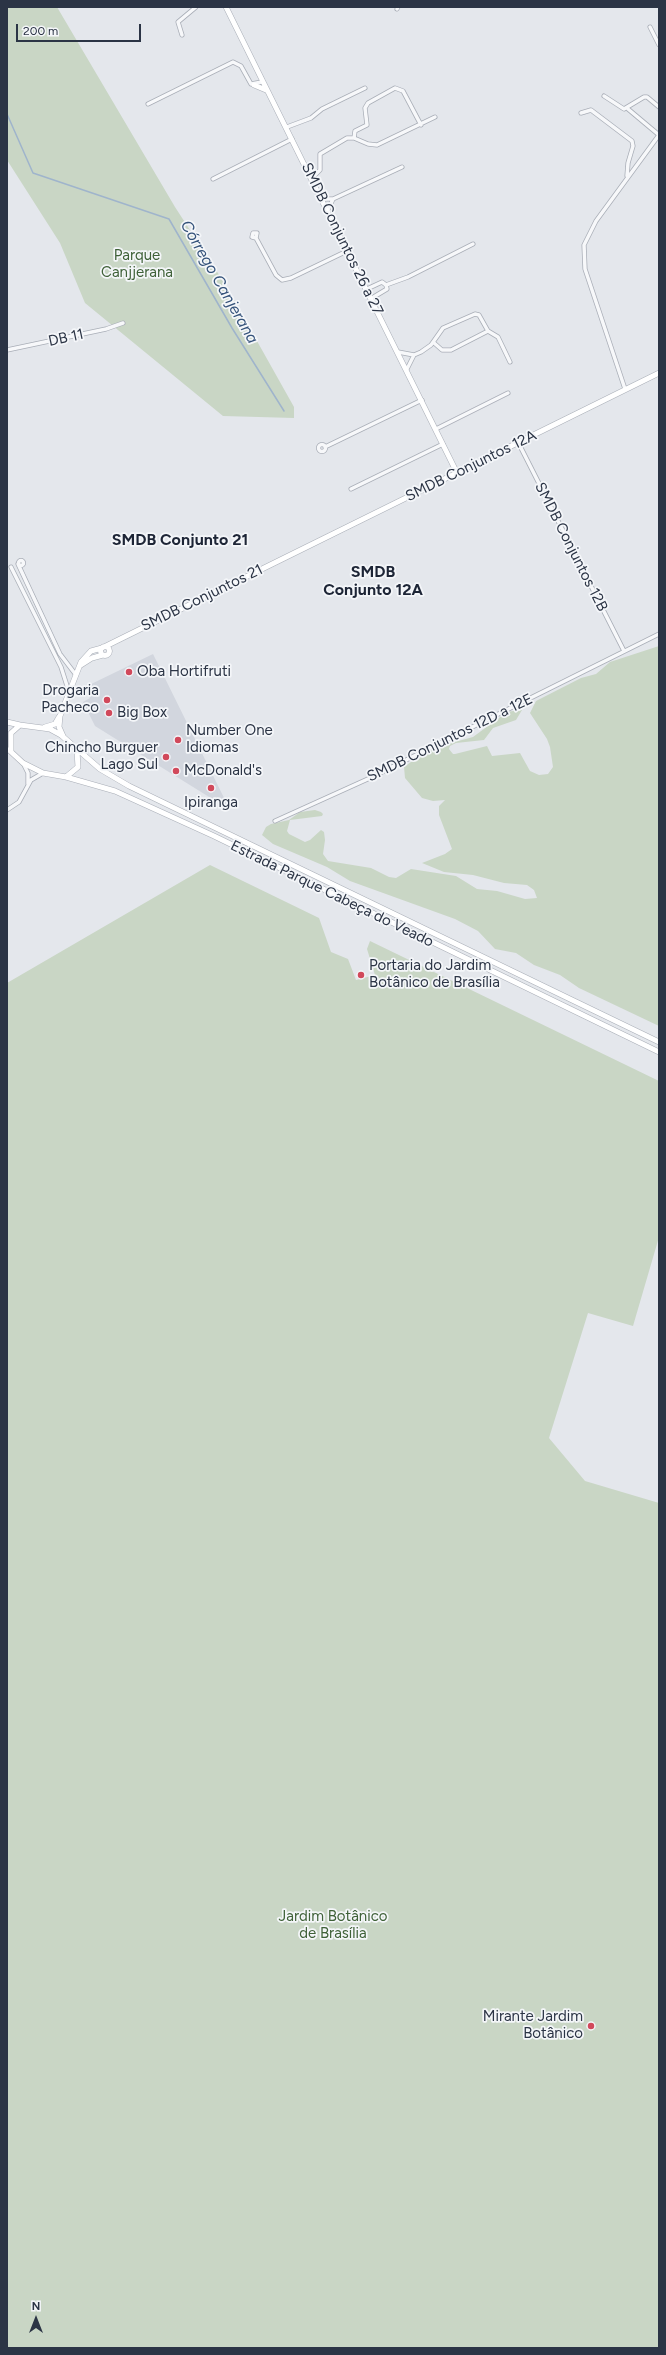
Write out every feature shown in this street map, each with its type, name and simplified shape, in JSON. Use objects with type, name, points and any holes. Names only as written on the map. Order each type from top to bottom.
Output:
[{"type":"main road","name":"SMDB Conjuntos 26 a 27","points":[[226,7],[266,90],[287,128],[372,298],[457,473]]},
{"type":"main road","points":[[254,85],[266,90]]},
{"type":"main road","name":"SMDB Conjuntos 12A","points":[[283,558],[659,373]]},
{"type":"main road","name":"SMDB Conjuntos 21","points":[[79,667],[88,654],[283,558]]},
{"type":"main road","name":"SMDB Conjuntos 21","points":[[103,655],[108,654],[109,650],[121,638]]},
{"type":"main road","points":[[7,722],[43,727],[55,724],[60,716],[79,667],[87,660],[103,655],[100,652],[103,647],[109,650]]},
{"type":"main road","points":[[60,716],[59,727],[64,738]]},
{"type":"main road","points":[[9,749],[11,733],[20,725]]},
{"type":"main road","points":[[43,727],[64,738]]},
{"type":"main road","name":"Estrada Parque Cabeça do Veado","points":[[64,738],[77,751],[100,769],[129,786],[659,1042]]},
{"type":"main road","name":"Estrada Parque Cabeça do Veado","points":[[9,749],[23,763],[43,773],[66,777],[115,791],[179,820],[659,1052]]},
{"type":"main road","points":[[66,777],[78,767],[77,751]]},
{"type":"street","points":[[182,35],[178,22],[196,7]]},
{"type":"street","points":[[650,27],[659,45]]},
{"type":"street","points":[[148,104],[233,62],[239,64],[249,82],[254,85],[262,82]]},
{"type":"street","points":[[287,128],[311,118],[322,109],[365,88]]},
{"type":"street","points":[[354,138],[355,131],[367,125],[365,108],[368,103],[395,88],[403,91],[421,125]]},
{"type":"street","points":[[604,96],[621,108],[628,109],[659,135],[627,177],[589,232],[583,257],[589,285],[625,389]]},
{"type":"street","points":[[628,109],[644,97],[647,97],[659,108]]},
{"type":"street","points":[[581,113],[590,110],[632,141],[633,146],[628,163],[627,177]]},
{"type":"street","points":[[312,178],[320,170],[319,156],[323,152],[347,138],[354,138],[368,144],[377,145],[435,117]]},
{"type":"street","points":[[213,179],[292,139]]},
{"type":"street","points":[[322,199],[334,199],[402,167]]},
{"type":"street","points":[[328,210],[334,199]]},
{"type":"street","points":[[256,238],[276,275],[282,280],[291,278],[348,251]]},
{"type":"street","points":[[367,289],[382,282],[386,285],[408,277],[473,244]]},
{"type":"street","points":[[372,298],[387,290],[386,285]]},
{"type":"street","points":[[398,352],[414,355],[427,349],[443,328],[475,314],[479,315],[488,331],[498,337],[510,362]]},
{"type":"street","name":"DB 11","points":[[7,350],[124,324]]},
{"type":"street","points":[[433,342],[442,350],[451,350],[488,331]]},
{"type":"street","points":[[407,369],[414,355]]},
{"type":"street","points":[[436,429],[508,393]]},
{"type":"street","points":[[325,447],[422,400]]},
{"type":"street","name":"SMDB Conjuntos 12B","points":[[518,442],[624,651]]},
{"type":"street","points":[[351,489],[443,444]]},
{"type":"street","points":[[21,572],[23,563],[20,560],[18,564],[21,572],[60,654],[76,675]]},
{"type":"street","points":[[11,567],[61,667],[69,693]]},
{"type":"street","name":"SMDB Conjuntos 12D a 12E","points":[[275,821],[370,778],[659,634]]},
{"type":"street","points":[[23,763],[28,773],[28,785]]},
{"type":"street","points":[[7,810],[20,802],[28,785],[36,776],[43,773]]},
{"type":"shaded area","points":[[153,654],[230,810],[95,726],[83,702],[90,698],[85,687]]},
{"type":"green space","name":"Parque Canjjerana","points":[[7,7],[57,7],[175,207],[225,284],[294,407],[294,418],[223,416],[85,303],[60,243],[7,160]]},
{"type":"green space","points":[[659,646],[659,1026],[579,988],[560,975],[534,965],[516,953],[495,949],[478,931],[455,919],[350,881],[327,867],[273,844],[262,835],[266,827],[271,824],[289,820],[300,812],[315,810],[321,812],[323,814],[322,816],[290,820],[287,831],[289,834],[305,842],[310,840],[321,830],[324,832],[325,840],[323,854],[328,861],[371,868],[389,877],[396,878],[411,869],[456,876],[477,889],[497,891],[525,899],[537,898],[534,890],[527,885],[504,883],[473,875],[444,872],[422,863],[445,854],[452,849],[439,815],[439,806],[445,800],[433,801],[422,798],[405,778],[404,767],[429,749],[473,737],[507,712],[522,710],[516,720],[493,728],[484,740],[456,743],[450,746],[449,749],[453,754],[455,754],[487,746],[492,756],[520,753],[530,771],[539,775],[548,774],[553,767],[550,747],[547,739],[530,713],[536,701],[581,678],[596,674],[610,662]]},
{"type":"green space","name":"Jardim Botânico de Brasília","points":[[210,865],[319,918],[331,952],[348,959],[356,980],[375,975],[367,949],[370,941],[659,1081],[659,1237],[633,1326],[588,1313],[549,1438],[585,1481],[659,1503],[659,2348],[7,2348],[7,983]]},
{"type":"waterway","name":"Córrego Canjerana","points":[[7,114],[33,173],[169,219],[232,328],[284,411]]},
{"type":"place","name":"Oba Hortifruti","points":[[129,672]]},
{"type":"place","name":"Drogaria Pacheco","points":[[107,700]]},
{"type":"place","name":"Big Box","points":[[109,713]]},
{"type":"place","name":"Number One Idiomas","points":[[178,740]]},
{"type":"place","name":"Chincho Burguer Lago Sul","points":[[166,757]]},
{"type":"place","name":"McDonald's","points":[[176,771]]},
{"type":"place","name":"Ipiranga","points":[[211,788]]},
{"type":"place","name":"Portaria do Jardim Botânico de Brasília","points":[[361,975]]},
{"type":"place","name":"Mirante Jardim Botânico","points":[[591,2026]]},
{"type":"district","name":"SMDB Conjunto 21","points":[[180,540]]},
{"type":"district","name":"SMDB Conjunto 12A","points":[[373,581]]}]
